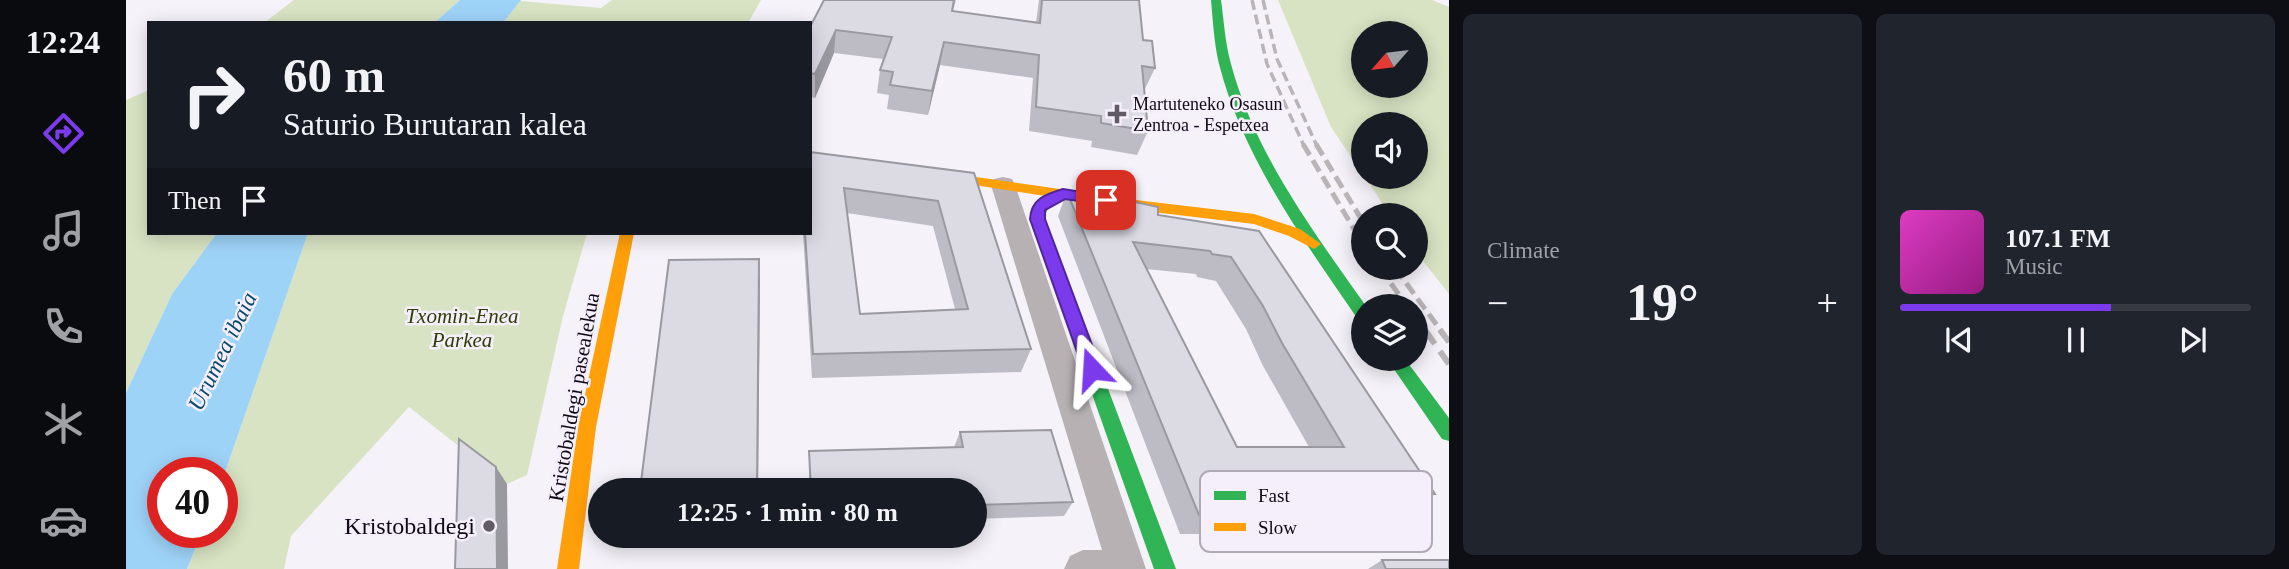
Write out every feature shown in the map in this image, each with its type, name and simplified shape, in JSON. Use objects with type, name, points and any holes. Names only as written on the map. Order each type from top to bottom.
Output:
[{"type":"street","points":[[1216,0],[1220,34],[1233,89],[1290,204],[1351,297]]},
{"type":"street","points":[[904,170],[1063,194],[1263,219],[1291,228],[1314,244]]},
{"type":"street","points":[[1003,185],[1127,568],[1083,569]]},
{"type":"street","points":[[1063,194],[1043,203],[1038,209],[1037,219],[1165,569]]},
{"type":"street","points":[[1263,219],[1283,215],[1290,204]]},
{"type":"street","name":"Kristobaldegi pasealekua","points":[[568,569],[589,414],[627,235]]},
{"type":"street","points":[[1404,371],[1449,433]]},
{"type":"green space","points":[[294,0],[460,0],[436,21],[267,21]]},
{"type":"green space","points":[[612,0],[761,0],[749,21],[505,21],[520,1],[601,8]]},
{"type":"green space","points":[[1278,0],[1432,0],[1449,7],[1449,294],[1428,267],[1428,203],[1382,203],[1373,189],[1428,189],[1428,112],[1351,112],[1351,157],[1331,127]]},
{"type":"green space","points":[[147,91],[147,235],[216,235],[172,294],[126,393],[126,100]]},
{"type":"green space","name":"Txomin-Enea Parkea","points":[[307,235],[586,235],[563,316],[527,475],[507,484],[409,407],[291,536],[284,569],[187,569],[196,548],[238,548],[238,457],[230,457]]},
{"type":"water","points":[[460,0],[521,0],[505,21],[436,21]]},
{"type":"water","name":"Urumea ibaia","points":[[216,235],[307,235],[230,457],[147,457],[147,548],[196,548],[187,569],[126,569],[126,393],[172,294]]},
{"type":"building","points":[[824,0],[954,0],[952,11],[1040,23],[1042,0],[1139,0],[1143,40],[1152,41],[1155,68],[1142,66],[1148,131],[1101,123],[1101,116],[1036,107],[1039,55],[944,42],[932,91],[890,85],[893,72],[880,70],[892,37],[836,30],[815,74],[812,73],[812,23]]},
{"type":"building","points":[[812,152],[974,173],[1031,349],[813,354],[805,235],[812,235]],"holes":[[[844,188],[938,201],[968,309],[860,314]]]},
{"type":"building","points":[[1067,192],[1113,197],[1158,207],[1158,215],[1259,231],[1420,471],[1200,471],[1199,515]],"holes":[[[1133,242],[1210,251],[1212,254],[1231,257],[1263,306],[1344,447],[1237,447]]]},
{"type":"building","points":[[759,259],[757,478],[642,478],[669,260]]},
{"type":"building","points":[[1051,430],[1073,502],[987,505],[987,478],[810,478],[809,451],[963,447],[960,432]]},
{"type":"building","points":[[459,439],[496,467],[497,569],[455,569]]},
{"type":"building","points":[[1382,560],[1449,560],[1449,569],[1386,569]]},
{"type":"railway","points":[[1252,0],[1267,64],[1303,145]]},
{"type":"railway","points":[[1263,0],[1277,59],[1316,145]]},
{"type":"railway","points":[[1303,145],[1351,224]]},
{"type":"railway","points":[[1316,145],[1352,203]]},
{"type":"railway","points":[[1389,280],[1398,294]]},
{"type":"railway","points":[[1404,280],[1442,332]]},
{"type":"railway","points":[[1440,330],[1449,342]]},
{"type":"railway","points":[[1428,334],[1449,364]]},
{"type":"traffic: fast","points":[[1216,0],[1225,64],[1249,131],[1283,195],[1351,297]]},
{"type":"traffic: fast","points":[[1063,194],[1042,205],[1037,219],[1165,569]]},
{"type":"traffic: fast","points":[[1404,371],[1449,433]]},
{"type":"traffic: slow","points":[[927,174],[1144,206],[1232,215],[1274,225],[1314,244]]},
{"type":"traffic: slow","points":[[568,569],[587,427],[627,235]]},
{"type":"place","name":"Martuteneko Osasun Zentroa - Espetxea","points":[[1117,114]]},
{"type":"place","name":"Kristobaldegi","points":[[489,526]]},
{"type":"route","points":[[1092,369],[1037,219],[1038,209],[1043,203],[1063,194],[1106,200]]}]
